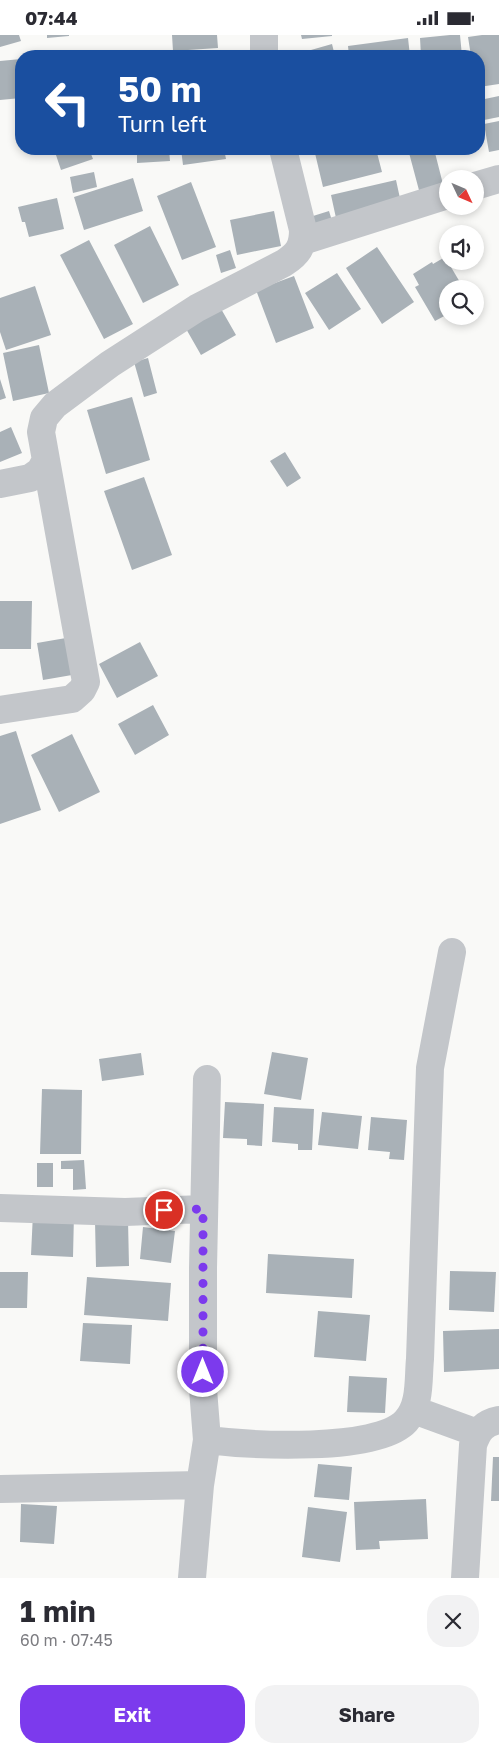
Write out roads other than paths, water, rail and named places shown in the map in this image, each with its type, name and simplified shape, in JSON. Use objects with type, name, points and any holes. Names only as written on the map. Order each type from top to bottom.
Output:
[{"type":"street","points":[[264,35],[264,50]]},
{"type":"street","points":[[0,710],[72,699],[82,690],[86,682],[41,433],[44,418],[55,405],[110,364],[198,309],[294,257],[301,248],[303,230],[284,155]]},
{"type":"street","points":[[484,183],[499,179]]},
{"type":"street","points":[[303,241],[439,198]]},
{"type":"street","points":[[0,484],[30,478],[40,471],[46,460]]},
{"type":"street","points":[[207,1441],[246,1445],[330,1445],[386,1435],[402,1425],[414,1410],[417,1398],[420,1359],[430,1068],[452,952]]},
{"type":"street","points":[[192,1578],[200,1485],[207,1441],[203,1389],[203,1209],[207,1079]]},
{"type":"street","points":[[0,1208],[125,1212],[203,1209]]},
{"type":"street","points":[[414,1410],[488,1426],[474,1445],[465,1578]]},
{"type":"street","points":[[0,1489],[200,1485]]}]
